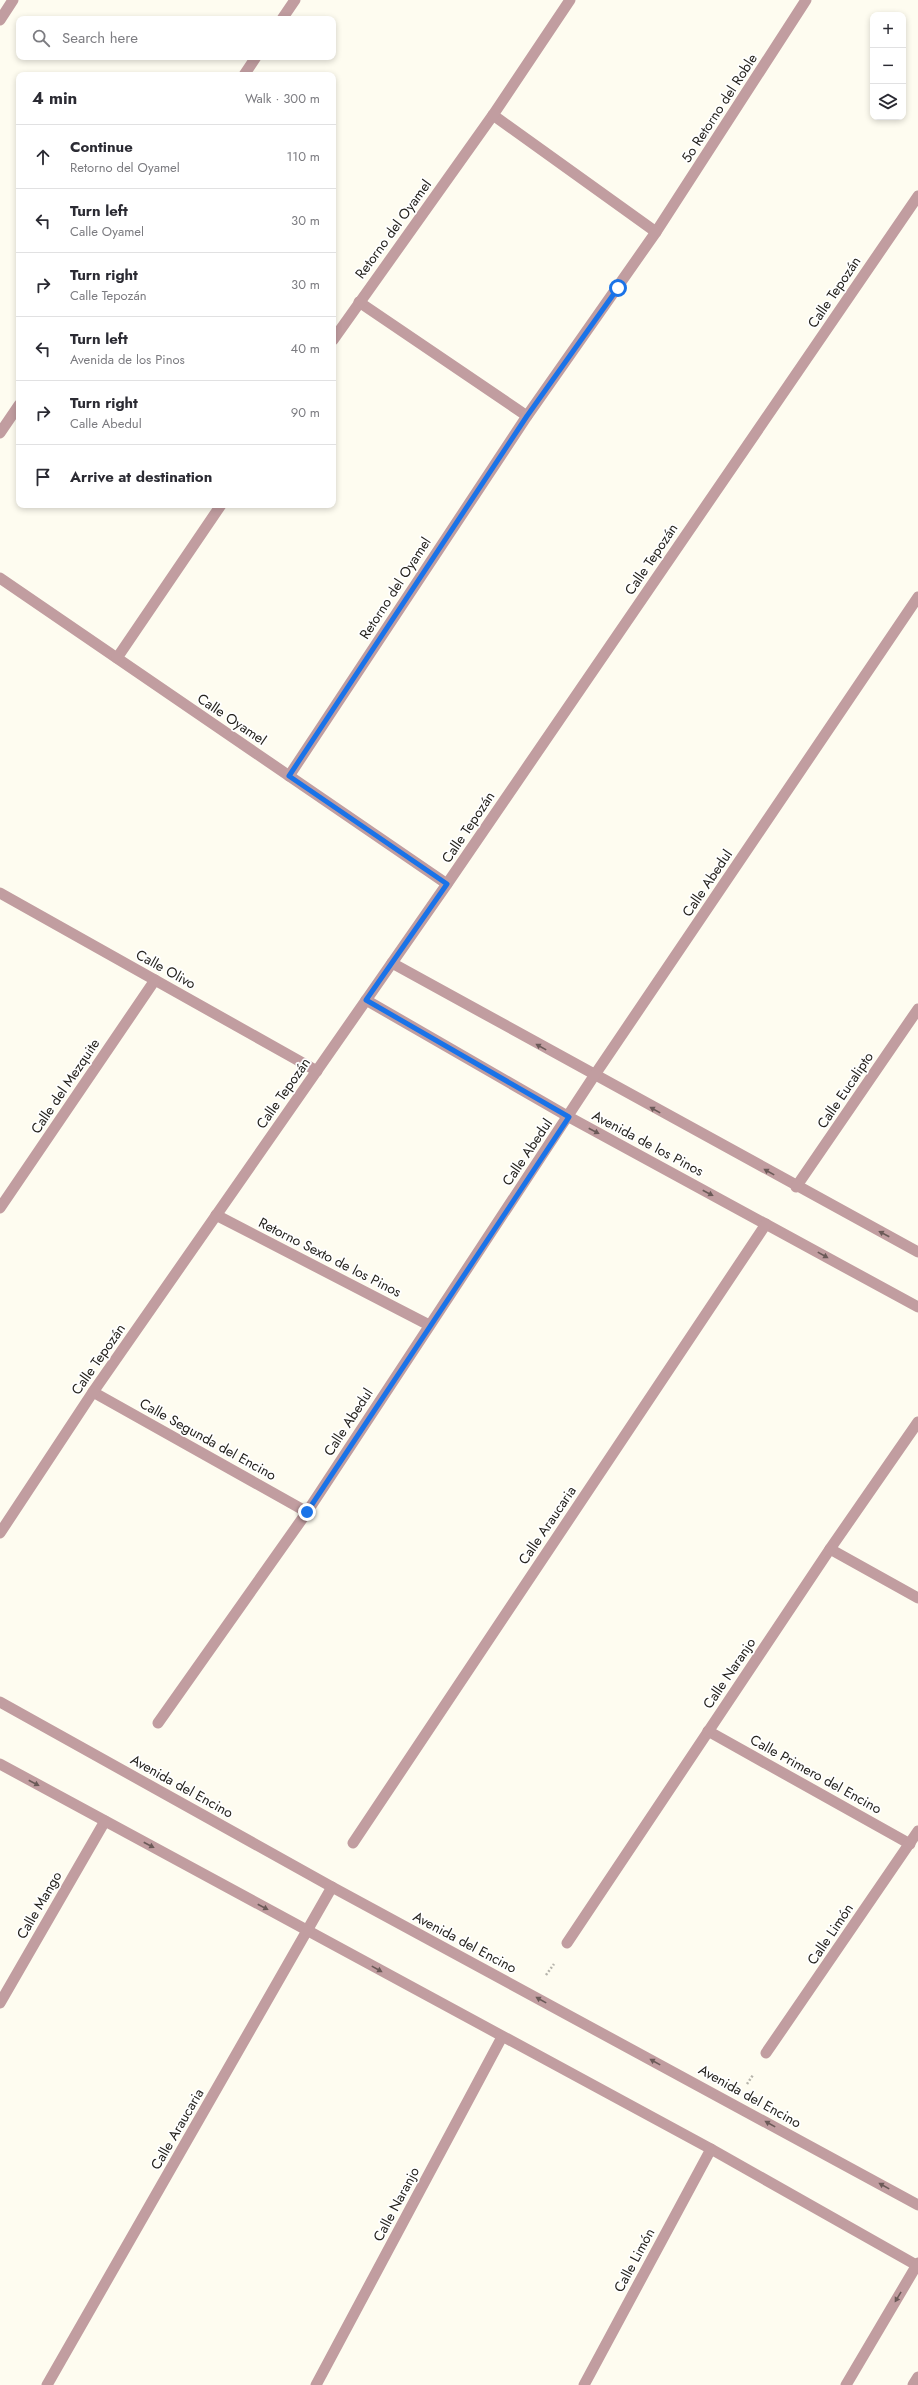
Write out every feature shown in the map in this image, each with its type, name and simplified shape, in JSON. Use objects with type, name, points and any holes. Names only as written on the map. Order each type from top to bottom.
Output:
[{"type":"street","points":[[0,20],[13,0]]},
{"type":"street","points":[[284,16],[295,0]]},
{"type":"street","points":[[570,0],[493,115],[656,232]]},
{"type":"street","name":"5o Retorno del Roble","points":[[618,288],[656,232],[806,0]]},
{"type":"street","points":[[246,72],[254,60]]},
{"type":"street","name":"Retorno del Oyamel","points":[[336,336],[493,115]]},
{"type":"street","name":"Calle Tepozán","points":[[0,1533],[93,1392],[447,884],[918,196]]},
{"type":"street","name":"Retorno del Oyamel","points":[[289,776],[527,416],[618,288]]},
{"type":"street","points":[[359,302],[527,416]]},
{"type":"street","points":[[0,433],[16,410]]},
{"type":"street","points":[[117,658],[219,508]]},
{"type":"street","name":"Calle Oyamel","points":[[0,578],[447,884]]},
{"type":"street","name":"Calle Abedul","points":[[158,1722],[307,1512],[569,1117],[594,1076],[918,597]]},
{"type":"street","name":"Calle Olivo","points":[[0,893],[317,1071]]},
{"type":"street","points":[[392,963],[796,1187],[918,1252]]},
{"type":"street","name":"Calle del Mezquite","points":[[0,1208],[155,980]]},
{"type":"street","name":"Avenida de los Pinos","points":[[366,1000],[569,1117],[918,1307]]},
{"type":"street","name":"Calle Eucalipto","points":[[796,1187],[918,1009]]},
{"type":"street","name":"Retorno Sexto de los Pinos","points":[[216,1215],[429,1326]]},
{"type":"street","name":"Calle Araucaria","points":[[353,1843],[766,1224]]},
{"type":"street","name":"Calle Segunda del Encino","points":[[93,1392],[307,1512]]},
{"type":"street","name":"Calle Naranjo","points":[[567,1943],[830,1549],[918,1422]]},
{"type":"street","points":[[830,1549],[918,1598]]},
{"type":"street","name":"Avenida del Encino","points":[[0,1702],[332,1887],[918,2205]]},
{"type":"street","name":"Calle Primero del Encino","points":[[708,1731],[910,1844]]},
{"type":"street","points":[[0,1764],[711,2149],[918,2264],[846,2385]]},
{"type":"street","name":"Calle Mango","points":[[0,2003],[105,1821]]},
{"type":"street","name":"Calle Limón","points":[[766,2053],[918,1831]]},
{"type":"street","name":"Calle Araucaria","points":[[47,2385],[332,1887]]},
{"type":"street","name":"Calle Naranjo","points":[[316,2385],[502,2037]]},
{"type":"street","name":"Calle Limón","points":[[584,2385],[711,2149]]},
{"type":"street","points":[[913,2385],[918,2377]]},
{"type":"path","points":[[533,1995],[567,1943]]},
{"type":"path","points":[[734,2105],[766,2053]]},
{"type":"route","points":[[307,1512],[569,1117],[366,1000],[447,884],[289,776],[527,416],[618,288]]}]
